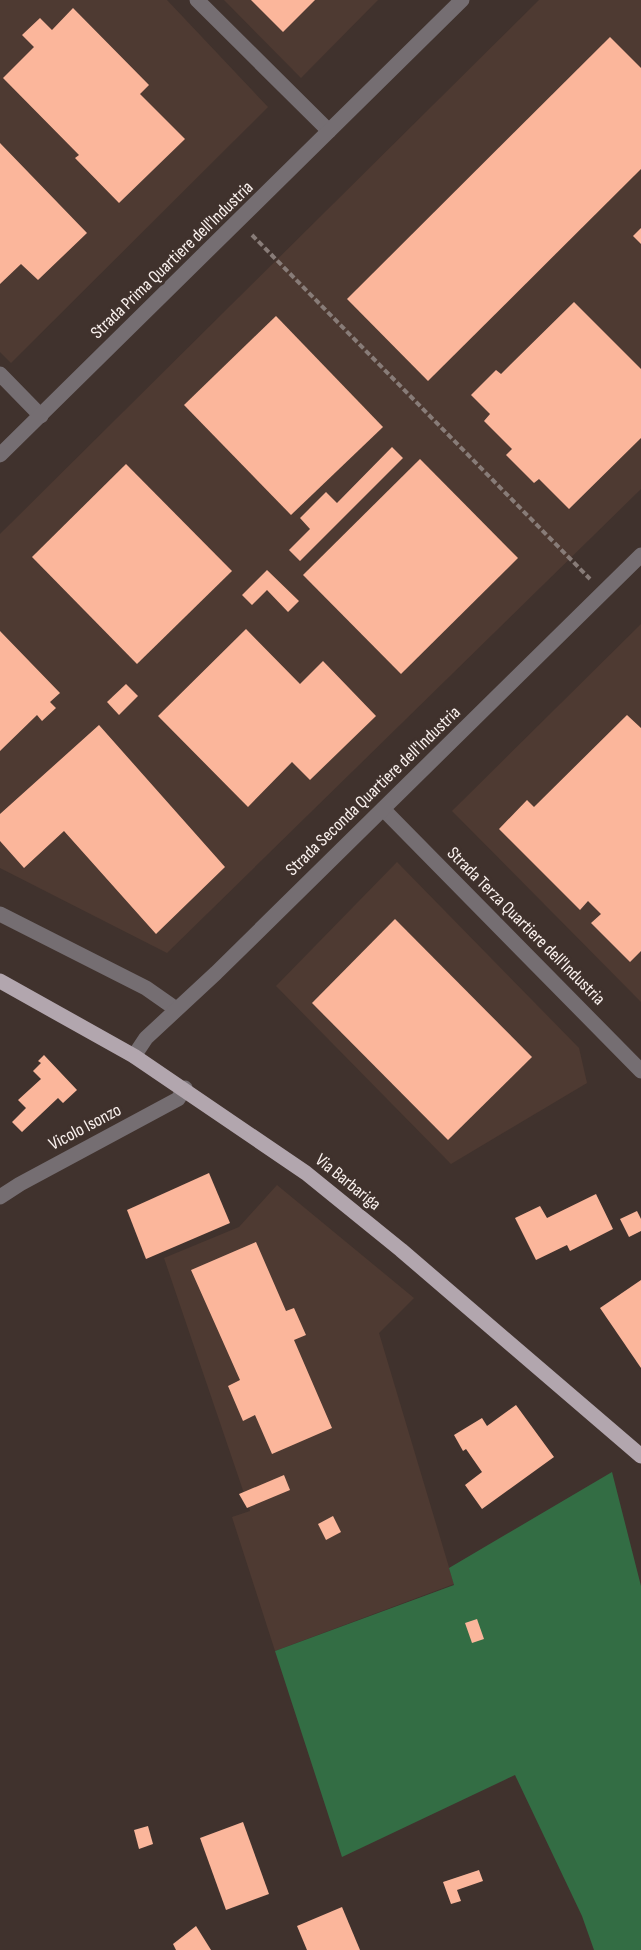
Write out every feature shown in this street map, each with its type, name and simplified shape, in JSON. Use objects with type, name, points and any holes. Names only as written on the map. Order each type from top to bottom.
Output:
[{"type":"main road","name":"Via Barbariga","points":[[0,981],[134,1056],[185,1088],[306,1173],[401,1250],[641,1456]]},
{"type":"street","points":[[197,0],[329,131]]},
{"type":"street","name":"Strada Prima Quartiere dell'Industria","points":[[0,455],[462,0]]},
{"type":"street","points":[[0,374],[41,416]]},
{"type":"street","name":"Strada Seconda Quartiere dell'Industria","points":[[134,1056],[146,1038],[641,555]]},
{"type":"street","name":"Strada Terza Quartiere dell'Industria","points":[[383,809],[641,1071]]},
{"type":"street","points":[[0,914],[146,988],[176,1009]]},
{"type":"street","name":"Vicolo Isonzo","points":[[0,1197],[20,1184],[178,1100],[185,1088]]},
{"type":"path","points":[[239,222],[603,592]]},
{"type":"shaded area","points":[[0,0],[167,0],[268,107],[11,363],[0,352]]},
{"type":"shaded area","points":[[224,0],[378,0],[301,78]]},
{"type":"shaded area","points":[[539,0],[641,0],[641,489],[167,953],[0,868],[0,534]]},
{"type":"shaded area","points":[[641,624],[641,1002],[452,811]]},
{"type":"shaded area","points":[[397,862],[579,1048],[587,1083],[451,1164],[276,986]]},
{"type":"shaded area","points":[[277,1185],[414,1298],[379,1333],[454,1584],[275,1651],[232,1517],[250,1511],[164,1258],[239,1227]]},
{"type":"green space","points":[[612,1472],[641,1586],[641,1950],[594,1950],[582,1916],[515,1775],[342,1857],[275,1651],[454,1585],[449,1568]]},
{"type":"building","points":[[251,0],[315,0],[283,32]]},
{"type":"building","points":[[73,8],[149,85],[140,94],[185,139],[119,203],[75,158],[79,155],[3,78],[34,47],[22,35],[40,18],[52,30]]},
{"type":"building","points":[[610,37],[641,68],[641,169],[428,381],[347,299]]},
{"type":"building","points":[[0,143],[87,233],[38,280],[21,264],[0,284]]},
{"type":"building","points":[[641,228],[641,244],[633,236]]},
{"type":"building","points":[[574,302],[641,369],[641,438],[569,509],[539,479],[534,483],[506,455],[512,449],[484,421],[490,414],[471,395],[496,370],[501,374]]},
{"type":"building","points":[[276,316],[383,427],[291,515],[184,405]]},
{"type":"building","points":[[392,447],[403,458],[300,561],[289,550],[310,529],[300,518],[326,492],[337,503]]},
{"type":"building","points":[[420,459],[518,558],[401,674],[303,575]]},
{"type":"building","points":[[126,464],[232,571],[137,664],[32,557]]},
{"type":"building","points":[[267,570],[299,601],[288,612],[267,590],[252,605],[242,595]]},
{"type":"building","points":[[246,629],[300,684],[323,661],[376,716],[310,780],[292,762],[248,807],[158,716]]},
{"type":"building","points":[[0,631],[60,693],[50,702],[56,708],[42,721],[37,715],[0,751]]},
{"type":"building","points":[[126,684],[138,696],[119,715],[107,702]]},
{"type":"building","points":[[627,715],[641,728],[641,951],[630,962],[591,923],[601,914],[588,901],[580,910],[499,829],[527,800],[534,807]]},
{"type":"building","points":[[99,725],[225,867],[156,934],[64,831],[24,868],[0,841],[0,814]]},
{"type":"building","points":[[395,919],[532,1057],[448,1140],[312,1003]]},
{"type":"building","points":[[44,1055],[77,1090],[63,1103],[58,1098],[22,1132],[12,1122],[26,1108],[18,1100],[41,1079],[33,1071],[41,1063],[38,1061]]},
{"type":"building","points":[[209,1173],[230,1223],[146,1259],[127,1210]]},
{"type":"building","points":[[596,1194],[613,1229],[570,1251],[567,1245],[536,1260],[515,1218],[540,1206],[547,1218]]},
{"type":"building","points":[[637,1211],[641,1219],[641,1231],[629,1237],[620,1219]]},
{"type":"building","points":[[256,1242],[286,1311],[294,1308],[306,1335],[294,1340],[332,1428],[272,1454],[255,1415],[243,1421],[228,1386],[240,1380],[191,1270]]},
{"type":"building","points":[[641,1280],[641,1368],[600,1308]]},
{"type":"building","points":[[516,1405],[554,1457],[482,1509],[465,1485],[482,1472],[466,1449],[463,1451],[454,1435],[482,1418],[487,1426]]},
{"type":"building","points":[[284,1475],[290,1490],[247,1508],[239,1494]]},
{"type":"building","points":[[333,1516],[341,1532],[326,1540],[318,1524]]},
{"type":"building","points":[[477,1619],[484,1639],[472,1643],[465,1623]]},
{"type":"building","points":[[243,1822],[269,1894],[226,1910],[200,1838]]},
{"type":"building","points":[[148,1826],[153,1844],[139,1849],[134,1830]]},
{"type":"building","points":[[479,1870],[483,1881],[457,1890],[461,1901],[451,1904],[443,1882]]},
{"type":"building","points":[[342,1907],[360,1950],[307,1950],[297,1926]]},
{"type":"building","points":[[196,1926],[211,1950],[176,1950],[173,1944]]}]
